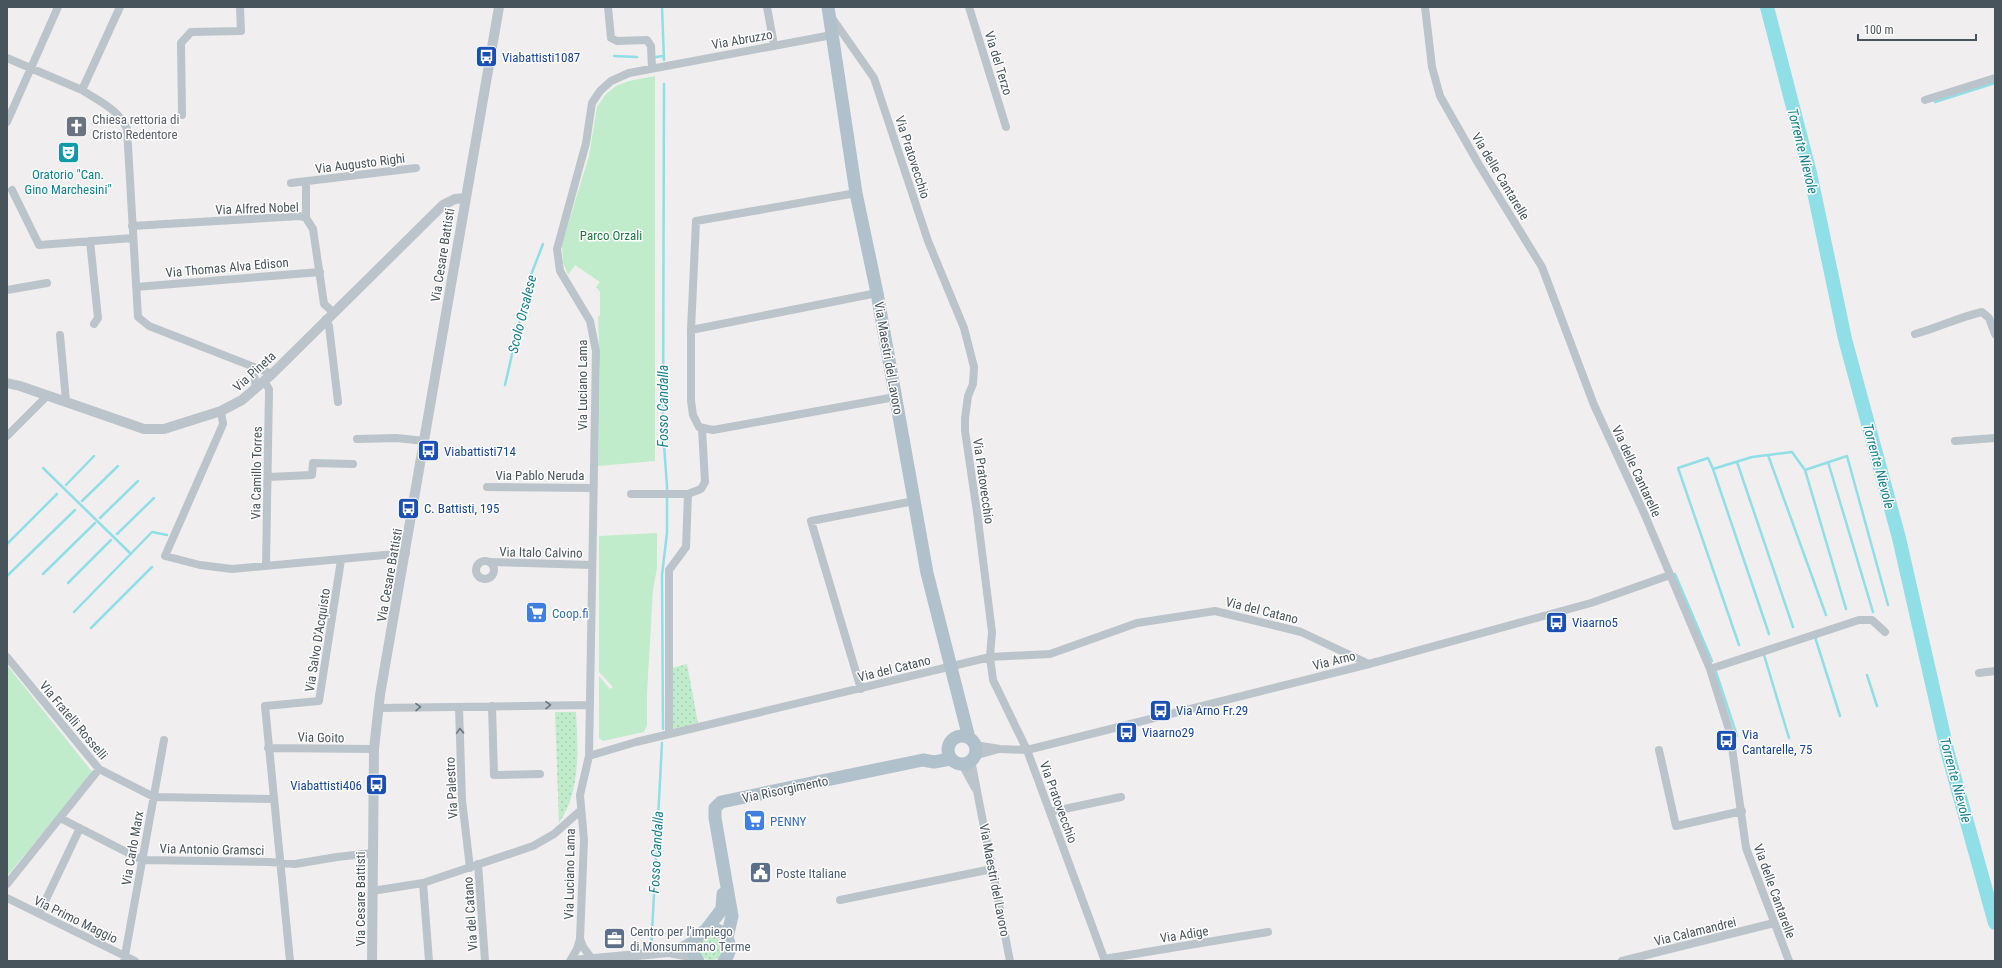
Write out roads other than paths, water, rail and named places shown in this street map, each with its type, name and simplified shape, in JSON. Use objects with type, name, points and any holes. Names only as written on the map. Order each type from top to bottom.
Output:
[{"type":"main road","name":"Via Maestri del Lavoro","points":[[829,11],[856,193],[877,293],[927,573],[952,666],[960,707],[963,751]]},
{"type":"main road","name":"Via Risorgimento","points":[[727,959],[729,946],[727,938],[732,916],[723,874],[715,818],[715,808],[721,802],[963,751]]},
{"type":"main road","name":"Via Risorgimento","points":[[695,939],[706,930],[722,909],[723,874]]},
{"type":"main road","points":[[706,930],[718,931],[727,938]]},
{"type":"main road","points":[[695,939],[693,944],[697,959]]},
{"type":"street","points":[[7,122],[58,7]]},
{"type":"street","points":[[82,90],[120,7]]},
{"type":"street","points":[[182,115],[181,43],[191,32],[241,31],[240,7]]},
{"type":"street","name":"Via Cesare Battisti","points":[[372,961],[374,749],[379,708],[465,198],[499,7]]},
{"type":"street","points":[[608,7],[611,38],[617,41],[647,40],[651,46],[653,68]]},
{"type":"street","points":[[767,7],[774,45]]},
{"type":"street","name":"Via del Terzo","points":[[969,7],[1006,127]]},
{"type":"street","name":"Via delle Cantarelle","points":[[1425,7],[1432,67],[1440,96],[1478,163],[1542,267],[1594,405],[1644,513],[1710,669],[1730,733],[1746,848],[1788,961]]},
{"type":"street","name":"Via Pratovecchio","points":[[829,11],[874,78],[928,241],[964,328],[974,367],[973,384],[968,396],[965,431],[992,632],[990,657],[993,680],[1027,750],[1105,960]]},
{"type":"street","name":"Via Abruzzo","points":[[653,68],[832,35]]},
{"type":"street","points":[[7,58],[82,90],[114,111],[122,120],[127,129],[138,317],[149,326],[272,374]]},
{"type":"street","name":"Via Luciano Lama","points":[[589,756],[596,351],[594,337],[587,316],[562,276],[557,260],[557,249],[586,143],[592,103],[600,91],[617,78],[653,68]]},
{"type":"street","points":[[1925,100],[1995,78]]},
{"type":"street","name":"Via Augusto Righi","points":[[291,183],[416,168]]},
{"type":"street","name":"Via Augusto Righi","points":[[306,182],[306,218]]},
{"type":"street","points":[[12,190],[39,245],[133,238]]},
{"type":"street","points":[[856,193],[696,221],[691,330],[691,407],[695,422],[702,429],[713,430],[895,397]]},
{"type":"street","name":"Via Pineta","points":[[7,383],[66,401],[144,429],[164,429],[221,411],[242,400],[272,374],[443,205],[450,201],[465,198]]},
{"type":"street","name":"Via Alfred Nobel","points":[[132,226],[300,216],[306,218],[313,229],[324,304],[330,316],[329,326],[338,402]]},
{"type":"street","points":[[90,242],[98,318],[94,324]]},
{"type":"street","name":"Via Thomas Alva Edison","points":[[136,287],[320,272]]},
{"type":"street","points":[[7,290],[47,284]]},
{"type":"street","points":[[691,330],[877,293]]},
{"type":"street","points":[[1916,334],[1941,327],[1964,316],[1982,312],[1989,318],[1995,334]]},
{"type":"street","points":[[60,335],[66,401]]},
{"type":"street","name":"Via Camillo Torres","points":[[253,367],[260,384],[269,388],[266,566]]},
{"type":"street","points":[[7,436],[48,395]]},
{"type":"street","points":[[221,411],[223,424],[165,556],[200,565],[232,569],[406,553]]},
{"type":"street","points":[[631,494],[686,494],[701,489],[705,482],[702,429]]},
{"type":"street","points":[[357,439],[396,438],[425,441]]},
{"type":"street","points":[[1955,441],[1995,438]]},
{"type":"street","points":[[268,477],[312,475],[313,463],[353,464]]},
{"type":"street","name":"Via Pablo Neruda","points":[[487,487],[593,488]]},
{"type":"street","points":[[669,734],[669,570],[686,547],[686,494]]},
{"type":"street","points":[[861,689],[811,520],[914,501]]},
{"type":"street","name":"Via Salvo D'Acquisto","points":[[268,748],[265,706],[319,702],[342,560]]},
{"type":"street","name":"Via Italo Calvino","points":[[490,562],[592,565]]},
{"type":"street","name":"Via Arno","points":[[963,751],[1000,749],[1027,750],[1368,664],[1591,603],[1670,575]]},
{"type":"street","name":"Via del Catano","points":[[589,756],[669,734],[990,657],[1050,654],[1136,623],[1215,611],[1301,632],[1368,664]]},
{"type":"street","points":[[1710,669],[1860,620],[1872,620],[1885,632]]},
{"type":"street","name":"Via Fratelli Rosselli","points":[[7,657],[99,769],[154,798],[273,799]]},
{"type":"street","points":[[1979,673],[1995,671]]},
{"type":"street","points":[[379,708],[590,705]]},
{"type":"street","points":[[492,706],[494,775],[540,774]]},
{"type":"street","name":"Via Palestro","points":[[459,707],[462,800],[470,868]]},
{"type":"street","name":"Via Carlo Marx","points":[[125,959],[164,740]]},
{"type":"street","points":[[268,748],[290,961]]},
{"type":"street","name":"Via Goito","points":[[268,748],[374,749]]},
{"type":"street","points":[[1659,750],[1676,826],[1742,811]]},
{"type":"street","name":"Via Maestri del Lavoro","points":[[963,751],[979,798],[1010,961]]},
{"type":"street","points":[[580,811],[580,795],[589,756]]},
{"type":"street","points":[[7,884],[99,769]]},
{"type":"street","points":[[1050,812],[1121,798]]},
{"type":"street","name":"Via Luciano Lama","points":[[571,961],[580,939],[584,840],[580,811]]},
{"type":"street","name":"Via del Catano","points":[[372,891],[423,883],[533,846],[554,834],[580,811]]},
{"type":"street","name":"Via Antonio Gramsci","points":[[60,818],[142,860],[269,862],[295,864],[337,857],[373,854]]},
{"type":"street","points":[[39,914],[80,828]]},
{"type":"street","name":"Via del Catano","points":[[478,864],[485,961]]},
{"type":"street","points":[[840,900],[992,869]]},
{"type":"street","points":[[423,883],[429,961]]},
{"type":"street","name":"Via Primo Maggio","points":[[7,898],[125,959],[135,961]]},
{"type":"street","name":"Via Calamandrei","points":[[1622,961],[1774,924]]},
{"type":"street","name":"Via Adige","points":[[1105,960],[1268,932]]},
{"type":"street","name":"Via Luciano Lama","points":[[580,939],[583,947],[599,959]]},
{"type":"street","points":[[670,952],[695,939]]},
{"type":"street","points":[[571,961],[670,952],[697,959]]},
{"type":"waterway","name":"Fosso Candalla","points":[[662,7],[664,60]]},
{"type":"waterway","name":"Torrente Nievole","points":[[1767,7],[1810,173],[1845,339],[1899,538],[1948,754],[1995,923]]},
{"type":"waterway","name":"Scolo Orsalese","points":[[614,56],[637,57]]},
{"type":"waterway","name":"Scolo Orsalese","points":[[656,57],[663,56]]},
{"type":"waterway","points":[[1935,102],[1995,83]]},
{"type":"waterway","name":"Fosso Candalla","points":[[663,729],[662,575],[667,533],[667,486],[663,431],[664,84]]},
{"type":"waterway","name":"Scolo Orsalese","points":[[505,385],[529,280],[543,244]]},
{"type":"waterway","points":[[1739,645],[1678,468],[1708,458],[1713,469],[1752,457],[1792,452],[1805,470],[1847,456],[1888,605]]},
{"type":"waterway","points":[[1768,455],[1826,615]]},
{"type":"waterway","points":[[66,485],[94,456]]},
{"type":"waterway","points":[[1737,462],[1793,627]]},
{"type":"waterway","points":[[1828,462],[1873,612]]},
{"type":"waterway","points":[[82,501],[118,466]]},
{"type":"waterway","points":[[43,468],[131,554]]},
{"type":"waterway","points":[[1713,469],[1769,634]]},
{"type":"waterway","points":[[1805,470],[1846,609]]},
{"type":"waterway","points":[[100,518],[138,481]]},
{"type":"waterway","points":[[7,544],[57,494]]},
{"type":"waterway","points":[[117,534],[154,498]]},
{"type":"waterway","points":[[7,576],[75,510]]},
{"type":"waterway","points":[[43,574],[95,523]]},
{"type":"waterway","points":[[74,612],[152,532],[167,535]]},
{"type":"waterway","points":[[68,583],[111,540]]},
{"type":"waterway","points":[[91,628],[152,567]]},
{"type":"waterway","points":[[1675,574],[1712,661]]},
{"type":"waterway","points":[[1815,637],[1840,716]]},
{"type":"waterway","points":[[1764,655],[1789,738]]},
{"type":"waterway","points":[[1716,672],[1737,736]]},
{"type":"waterway","points":[[1867,675],[1877,706]]},
{"type":"waterway","name":"Fosso Candalla","points":[[651,951],[662,743]]},
{"type":"place","name":"Viabattisti1087","points":[[486,57]]},
{"type":"place","name":"Chiesa rettoria di Cristo Redentore","points":[[77,126]]},
{"type":"place","name":"Oratorio \"Can. Gino Marchesini\"","points":[[68,152]]},
{"type":"place","name":"Viabattisti714","points":[[429,451]]},
{"type":"place","name":"C. Battisti, 195","points":[[408,508]]},
{"type":"place","name":"Coop.fi","points":[[536,613]]},
{"type":"place","name":"Viaarno5","points":[[1556,622]]},
{"type":"place","name":"Via Arno Fr.29","points":[[1160,710]]},
{"type":"place","name":"Viaarno29","points":[[1126,732]]},
{"type":"place","name":"Via Cantarelle, 75","points":[[1726,741]]},
{"type":"place","name":"Viabattisti406","points":[[377,785]]},
{"type":"place","name":"PENNY","points":[[755,821]]},
{"type":"place","name":"Poste Italiane","points":[[761,873]]},
{"type":"place","name":"Centro per l'impiego di Monsummano Terme","points":[[615,938]]},
{"type":"park label","name":"Parco Orzali","points":[[611,235]]}]
